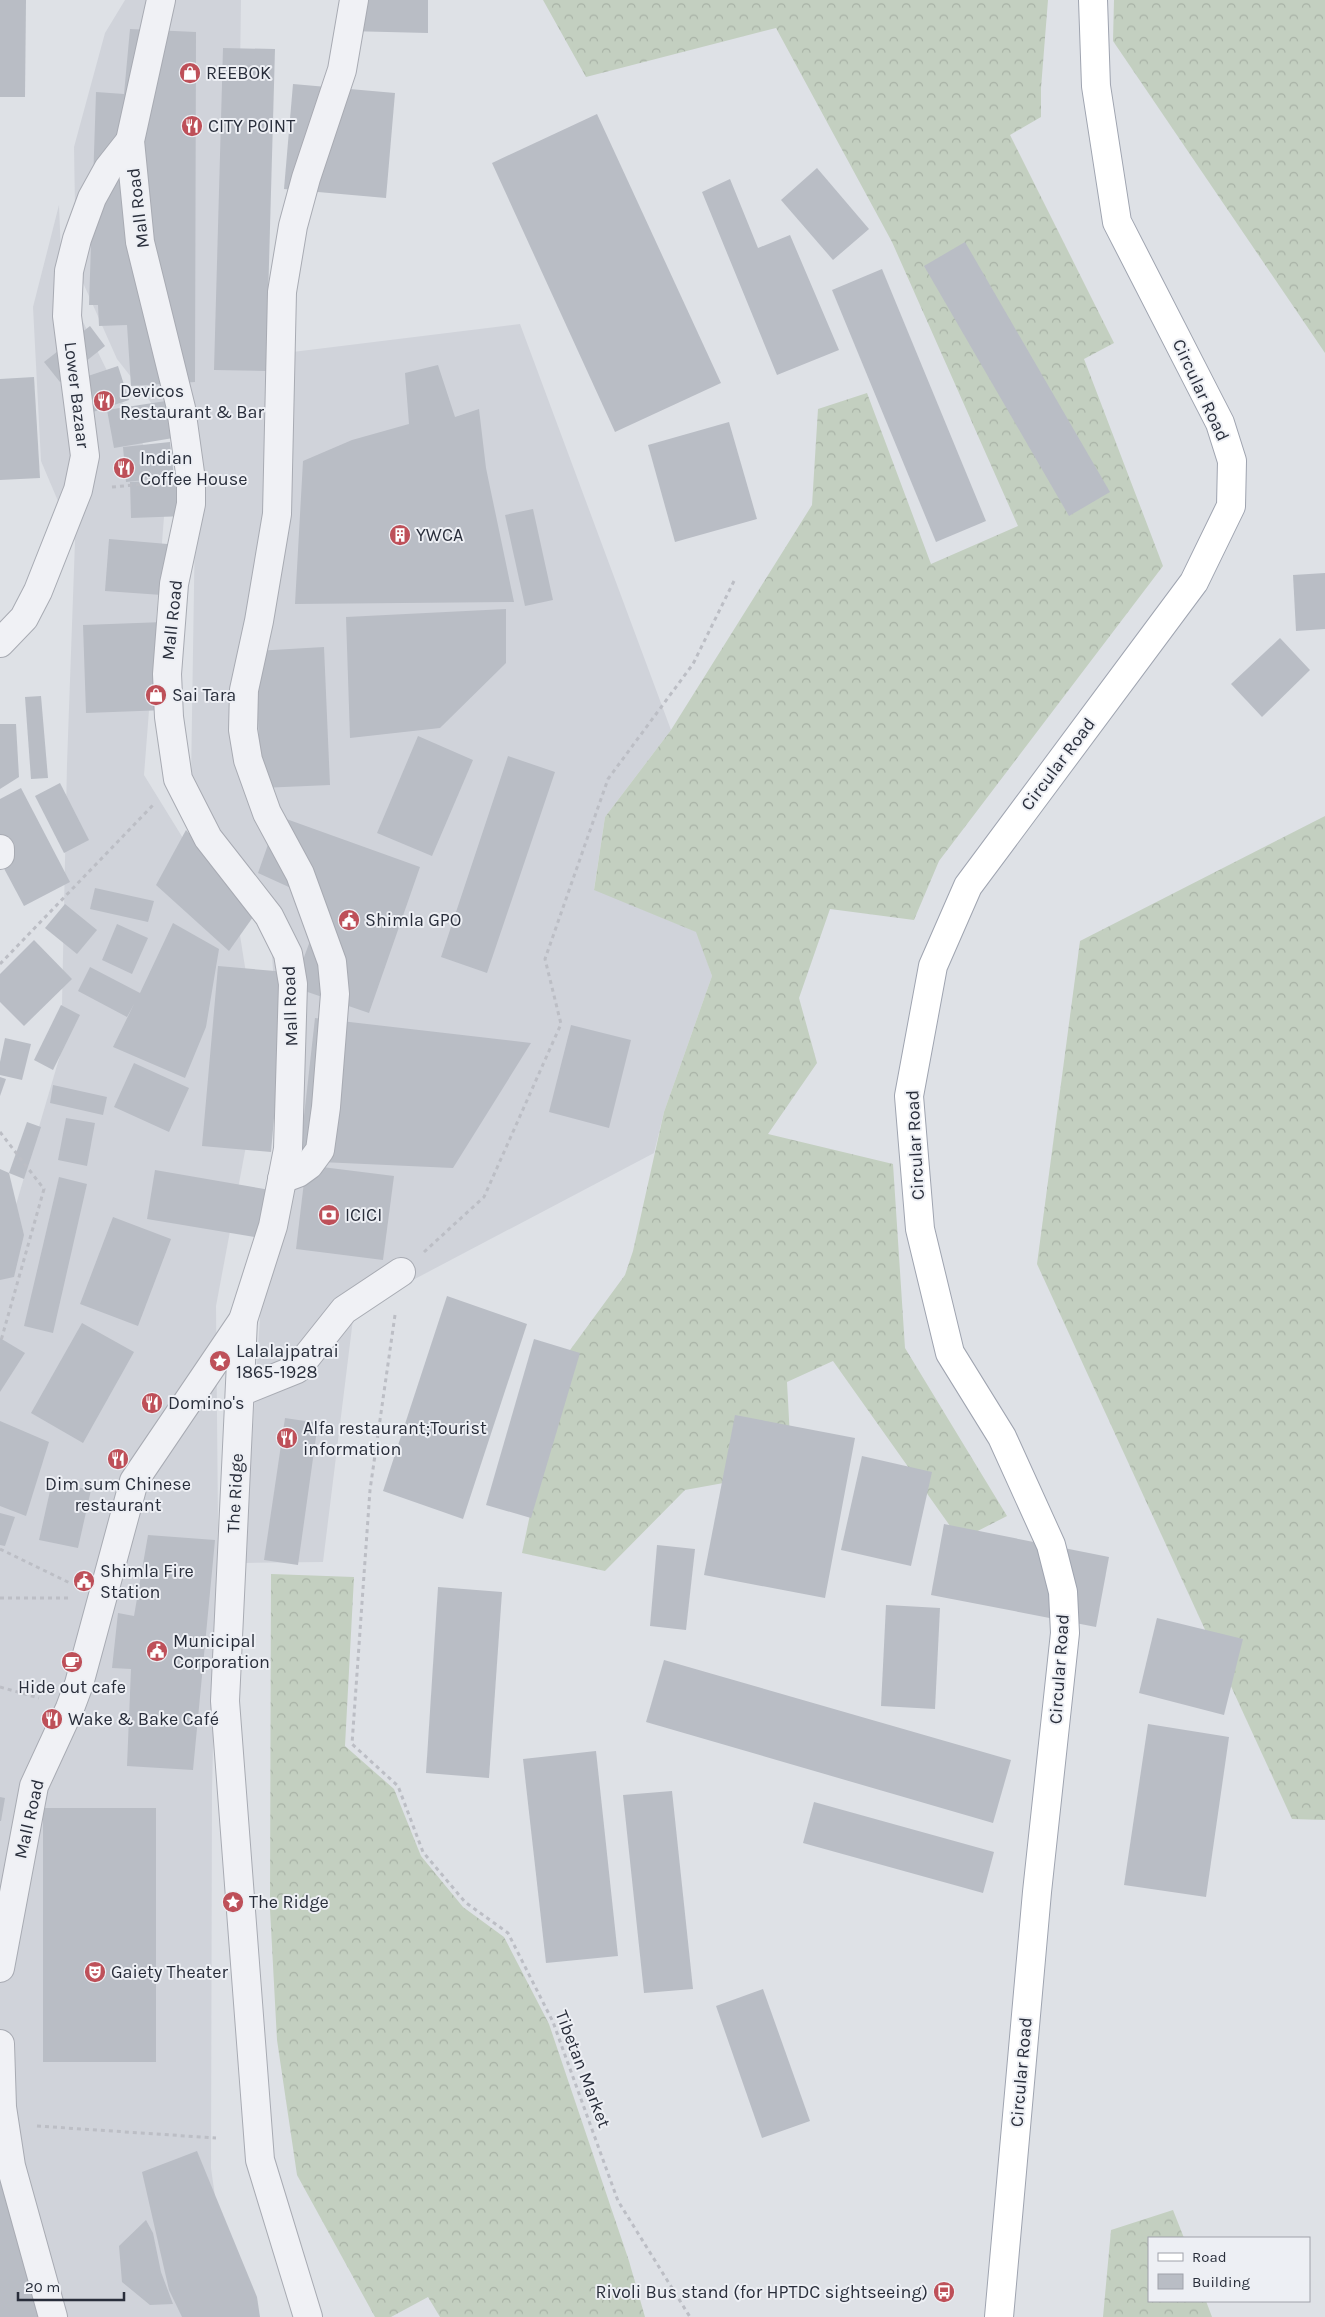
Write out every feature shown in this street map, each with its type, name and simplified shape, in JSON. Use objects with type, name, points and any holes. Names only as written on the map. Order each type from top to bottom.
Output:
[{"type":"main road","name":"Circular Road","points":[[998,2317],[1037,1892],[1065,1633],[1063,1592],[1051,1545],[1002,1437],[950,1353],[920,1229],[909,1096],[933,966],[968,886],[1194,582],[1231,506],[1232,461],[1220,423],[1117,222],[1096,86],[1093,0]]},
{"type":"street","points":[[282,1179],[298,1173],[310,1165],[320,1150],[326,1107],[335,994],[332,962],[300,874],[267,813],[248,760],[243,730],[244,690],[259,621],[277,514],[280,448],[282,292],[293,226],[306,178],[342,70],[354,0]]},
{"type":"street","name":"Mall Road","points":[[0,1968],[34,1786],[70,1708],[134,1481],[243,1320],[273,1226],[288,1149],[292,1069],[293,984],[288,954],[269,916],[208,838],[178,779],[169,717],[167,674],[174,584],[191,504],[191,480],[181,408],[140,242],[130,140],[165,2]]},
{"type":"street","name":"Lower Bazaar","points":[[0,643],[24,618],[38,591],[78,490],[85,456],[67,316],[69,271],[77,239],[92,198],[108,169],[130,140]]},
{"type":"street","points":[[0,849],[0,855]]},
{"type":"street","points":[[240,1392],[297,1369],[344,1310],[401,1272]]},
{"type":"street","name":"The Ridge","points":[[243,1320],[225,1701],[260,2160],[308,2317]]},
{"type":"street","points":[[0,2044],[4,2124],[11,2166],[53,2317]]},
{"type":"path","points":[[78,490],[191,480]]},
{"type":"path","points":[[401,1272],[484,1197],[561,1024],[545,959],[608,780],[693,664],[734,581]]},
{"type":"path","points":[[0,964],[178,779]]},
{"type":"path","points":[[0,1132],[44,1189],[0,1344]]},
{"type":"path","name":"Tibetan Market","points":[[401,1272],[370,1490],[352,1744],[398,1786],[422,1852],[465,1902],[508,1933],[553,2022],[618,2200],[690,2317]]},
{"type":"path","points":[[0,1549],[102,1598]]},
{"type":"path","points":[[0,1598],[102,1598]]},
{"type":"path","points":[[0,1687],[70,1708]]},
{"type":"path","points":[[4,2124],[216,2138]]},
{"type":"shaded area","points":[[125,0],[241,0],[236,359],[520,324],[671,730],[605,817],[594,889],[697,932],[712,976],[664,1112],[654,1153],[354,1311],[323,1562],[244,1563],[261,1302],[285,1147],[270,926],[191,781],[196,460],[117,359],[76,267],[74,147],[105,33]]},
{"type":"shaded area","points":[[59,205],[62,279],[166,491],[144,775],[239,929],[248,986],[246,1146],[216,1306],[218,1524],[212,1791],[211,2168],[232,2317],[0,2317],[0,1259],[61,1052],[67,764],[75,541],[41,461],[33,307]]},
{"type":"green space","points":[[543,0],[1048,0],[1041,88],[1041,117],[1010,135],[1114,343],[1084,359],[1163,566],[939,861],[914,920],[830,909],[799,998],[817,1063],[768,1134],[893,1164],[905,1348],[1007,1516],[960,1540],[833,1361],[787,1382],[790,1438],[740,1480],[685,1490],[605,1571],[522,1553],[562,1361],[625,1275],[633,1251],[664,1112],[712,976],[696,932],[594,890],[605,817],[671,730],[812,505],[818,409],[867,393],[931,564],[1018,526],[892,242],[776,28],[586,77]]},
{"type":"green space","points":[[1114,0],[1325,0],[1325,353],[1113,41]]},
{"type":"green space","points":[[1325,816],[1325,1820],[1292,1819],[1037,1264],[1080,941]]},
{"type":"green space","points":[[271,1574],[354,1577],[345,1746],[394,1789],[421,1856],[463,1907],[504,1937],[549,2024],[629,2261],[645,2317],[440,2317],[428,2297],[391,2317],[375,2317],[297,2175],[277,2040],[270,1909]]},
{"type":"green space","points":[[1173,2210],[1184,2237],[1148,2237],[1148,2302],[1206,2302],[1212,2317],[1103,2317],[1111,2230]]},
{"type":"building","points":[[0,0],[26,0],[25,97],[0,97]]},
{"type":"building","points":[[348,0],[428,0],[428,33],[347,31]]},
{"type":"building","points":[[130,29],[196,32],[195,382],[131,386],[127,325],[99,326],[98,305],[89,305],[96,92],[124,94]]},
{"type":"building","points":[[223,48],[275,49],[266,371],[214,370]]},
{"type":"building","points":[[293,84],[395,93],[386,198],[284,189]]},
{"type":"building","points":[[597,114],[721,383],[615,432],[492,163]]},
{"type":"building","points":[[817,168],[869,229],[833,260],[781,200]]},
{"type":"building","points":[[730,179],[758,248],[790,235],[839,350],[777,375],[702,192]]},
{"type":"building","points":[[965,242],[1110,492],[1069,516],[924,266]]},
{"type":"building","points":[[882,269],[986,521],[936,542],[832,290]]},
{"type":"building","points":[[90,326],[105,346],[60,382],[44,362]]},
{"type":"building","name":"YWCA","points":[[438,365],[455,417],[479,409],[486,468],[514,602],[295,604],[303,461],[352,440],[409,424],[405,373]]},
{"type":"building","points":[[118,366],[129,400],[78,417],[67,383]]},
{"type":"building","points":[[34,377],[40,478],[0,480],[0,379]]},
{"type":"building","points":[[166,401],[173,438],[114,448],[107,410]]},
{"type":"building","points":[[729,422],[757,519],[675,542],[648,445]]},
{"type":"building","points":[[170,442],[174,477],[126,482],[123,447]]},
{"type":"building","points":[[185,480],[186,516],[131,518],[130,482]]},
{"type":"building","points":[[533,509],[553,600],[525,606],[505,515]]},
{"type":"building","points":[[109,539],[179,545],[176,596],[105,591]]},
{"type":"building","points":[[1325,573],[1325,629],[1296,631],[1293,575]]},
{"type":"building","points":[[506,609],[506,663],[440,728],[350,738],[346,617]]},
{"type":"building","points":[[164,622],[166,710],[86,713],[83,625]]},
{"type":"building","points":[[1280,638],[1310,670],[1262,717],[1231,684]]},
{"type":"building","points":[[324,647],[330,785],[261,788],[255,651]]},
{"type":"building","points":[[41,696],[48,778],[31,779],[25,697]]},
{"type":"building","points":[[0,724],[16,724],[19,777],[0,789]]},
{"type":"building","points":[[418,736],[473,760],[432,856],[377,833]]},
{"type":"building","points":[[508,756],[555,772],[487,973],[441,957]]},
{"type":"building","points":[[60,783],[89,840],[64,853],[35,796]]},
{"type":"building","points":[[21,788],[70,882],[24,906],[0,861],[0,799]]},
{"type":"building","points":[[278,816],[420,867],[369,1013],[293,987],[324,903],[258,873]]},
{"type":"building","points":[[186,830],[258,910],[229,951],[156,885]]},
{"type":"building","points":[[95,888],[154,901],[148,922],[90,909]]},
{"type":"building","points":[[65,904],[97,930],[77,954],[45,928]]},
{"type":"building","points":[[173,923],[219,949],[206,1027],[185,1078],[113,1047],[134,1004],[127,1017],[78,991],[90,967],[140,993]]},
{"type":"building","points":[[117,924],[148,938],[132,974],[102,960]]},
{"type":"building","points":[[34,940],[72,979],[24,1026],[0,1002],[0,974]]},
{"type":"building","points":[[218,966],[287,972],[271,1152],[202,1146]]},
{"type":"building","points":[[61,1005],[80,1015],[53,1070],[34,1060]]},
{"type":"building","points":[[315,1018],[531,1043],[453,1168],[299,1161]]},
{"type":"building","points":[[571,1025],[631,1040],[609,1128],[549,1112]]},
{"type":"building","points":[[5,1038],[31,1044],[22,1080],[0,1075],[0,1062]]},
{"type":"building","points":[[134,1063],[189,1088],[169,1132],[114,1107]]},
{"type":"building","points":[[0,1077],[6,1079],[0,1096]]},
{"type":"building","points":[[53,1085],[107,1097],[103,1115],[50,1103]]},
{"type":"building","points":[[66,1118],[95,1123],[87,1166],[58,1160]]},
{"type":"building","points":[[27,1122],[41,1127],[24,1179],[9,1173]]},
{"type":"building","points":[[306,1165],[394,1176],[383,1260],[296,1249]]},
{"type":"building","points":[[0,1169],[9,1173],[24,1235],[14,1277],[0,1280]]},
{"type":"building","points":[[155,1170],[276,1191],[267,1239],[147,1219]]},
{"type":"building","points":[[59,1177],[87,1184],[53,1333],[24,1326]]},
{"type":"building","points":[[113,1217],[171,1239],[138,1326],[80,1304]]},
{"type":"building","points":[[447,1296],[527,1324],[463,1519],[383,1491]]},
{"type":"building","points":[[82,1323],[134,1352],[83,1443],[31,1413]]},
{"type":"building","points":[[0,1338],[25,1353],[0,1392]]},
{"type":"building","points":[[534,1339],[580,1353],[531,1518],[486,1505]]},
{"type":"building","points":[[735,1415],[855,1438],[825,1598],[704,1575]]},
{"type":"building","points":[[285,1418],[318,1423],[298,1565],[264,1560]]},
{"type":"building","points":[[0,1421],[49,1442],[26,1516],[0,1506]]},
{"type":"building","points":[[862,1456],[932,1472],[911,1566],[841,1550]]},
{"type":"building","points":[[52,1482],[91,1490],[78,1548],[39,1540]]},
{"type":"building","points":[[0,1513],[15,1517],[5,1546],[0,1545]]},
{"type":"building","points":[[944,1524],[1109,1557],[1096,1627],[931,1595]]},
{"type":"building","points":[[148,1535],[215,1540],[193,1770],[127,1766],[131,1669],[112,1668],[118,1613],[134,1616]]},
{"type":"building","points":[[657,1545],[695,1549],[686,1630],[650,1626]]},
{"type":"building","points":[[438,1587],[502,1592],[489,1778],[426,1773]]},
{"type":"building","points":[[886,1605],[940,1608],[935,1709],[881,1706]]},
{"type":"building","points":[[1157,1618],[1243,1639],[1224,1715],[1139,1693]]},
{"type":"building","points":[[664,1660],[1011,1760],[993,1823],[646,1722]]},
{"type":"building","points":[[1148,1724],[1229,1737],[1206,1897],[1124,1885]]},
{"type":"building","points":[[596,1751],[618,1956],[546,1963],[523,1759]]},
{"type":"building","points":[[672,1791],[693,1989],[644,1993],[623,1795]]},
{"type":"building","points":[[0,1797],[5,1798],[1,1821],[0,1821]]},
{"type":"building","points":[[814,1802],[994,1852],[983,1893],[803,1843]]},
{"type":"building","points":[[43,1808],[156,1808],[156,2062],[43,2062]]},
{"type":"building","points":[[763,1989],[810,2121],[762,2138],[716,2006]]},
{"type":"building","points":[[197,2151],[257,2297],[260,2317],[182,2317],[169,2290],[142,2172]]},
{"type":"building","points":[[0,2152],[46,2317],[0,2317]]},
{"type":"building","points":[[146,2220],[153,2233],[161,2272],[173,2304],[150,2305],[122,2282],[119,2246]]},
{"type":"place","name":"REEBOK","points":[[190,73]]},
{"type":"place","name":"CITY POINT","points":[[192,126]]},
{"type":"place","name":"Devicos Restaurant & Bar","points":[[104,401]]},
{"type":"place","name":"Indian Coffee House","points":[[124,468]]},
{"type":"place","name":"YWCA","points":[[400,535]]},
{"type":"place","name":"Sai Tara","points":[[156,695]]},
{"type":"place","name":"Shimla GPO","points":[[349,920]]},
{"type":"place","name":"ICICI","points":[[329,1215]]},
{"type":"place","name":"Lalalajpatrai 1865-1928","points":[[220,1361]]},
{"type":"place","name":"Domino's","points":[[152,1403]]},
{"type":"place","name":"Alfa restaurant;Tourist information","points":[[287,1438]]},
{"type":"place","name":"Dim sum Chinese restaurant","points":[[118,1459]]},
{"type":"place","name":"Shimla Fire Station","points":[[84,1581]]},
{"type":"place","name":"Municipal Corporation","points":[[157,1651]]},
{"type":"place","name":"Hide out cafe","points":[[72,1662]]},
{"type":"place","name":"Wake & Bake Café","points":[[52,1719]]},
{"type":"place","name":"The Ridge","points":[[233,1902]]},
{"type":"place","name":"Gaiety Theater","points":[[95,1972]]},
{"type":"place","name":"Rivoli Bus stand (for HPTDC sightseeing)","points":[[944,2292]]}]
